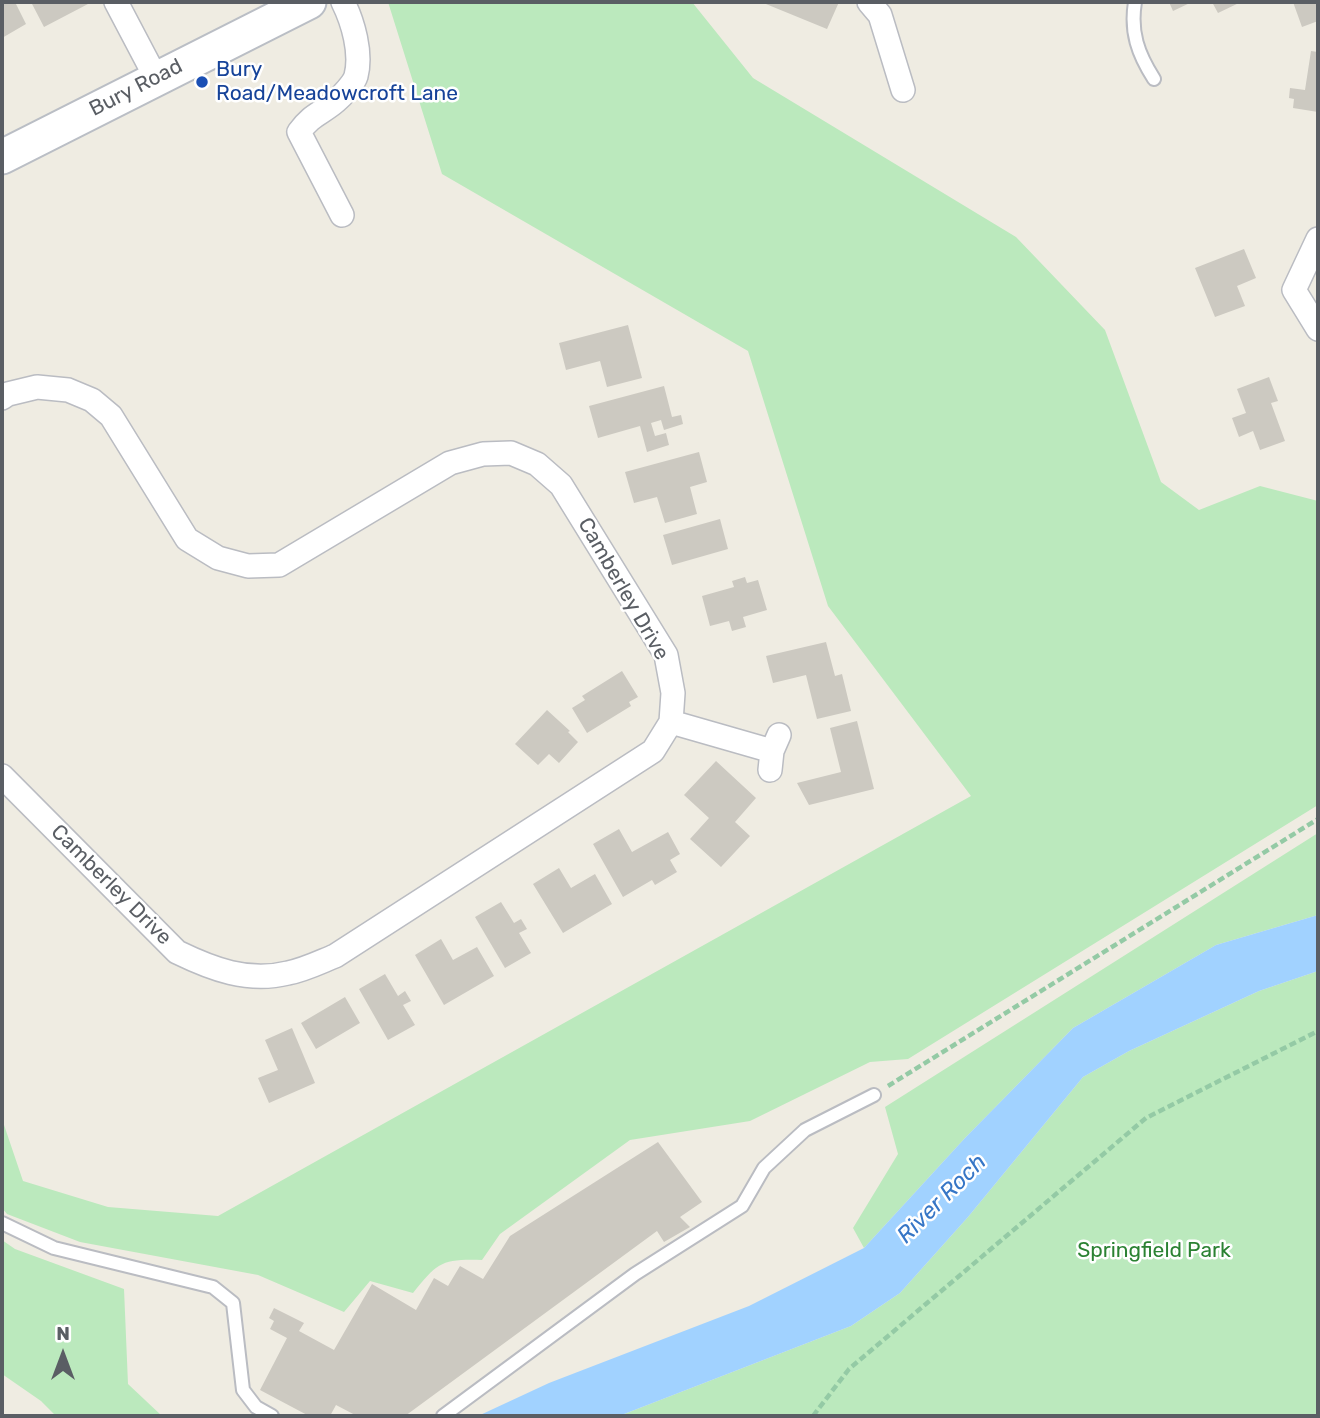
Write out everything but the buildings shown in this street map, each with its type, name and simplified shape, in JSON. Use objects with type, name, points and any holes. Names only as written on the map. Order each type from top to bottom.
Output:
[{"type":"main road","name":"Bury Road","points":[[2,157],[309,2]]},
{"type":"street","points":[[116,2],[156,78]]},
{"type":"street","points":[[342,215],[299,132],[309,118],[336,101],[356,78],[357,57],[352,21],[343,2]]},
{"type":"street","points":[[869,2],[880,15],[903,90]]},
{"type":"street","points":[[1318,239],[1294,290],[1318,329]]},
{"type":"street","name":"Camberley Drive","points":[[2,398],[37,387],[68,390],[92,400],[111,416],[187,539],[218,558],[248,566],[279,565],[450,463],[483,454],[511,453],[537,464],[561,485],[666,655],[673,693],[671,722],[653,751],[335,956],[288,974],[250,977],[213,969],[177,951],[2,776]]},
{"type":"street","points":[[671,722],[774,752]]},
{"type":"lane","points":[[1135,2],[1134,28],[1139,56],[1154,79]]},
{"type":"lane","points":[[443,1416],[635,1274],[742,1206],[764,1168],[805,1130],[874,1094]]},
{"type":"lane","points":[[2,1223],[54,1248],[213,1287],[233,1303],[243,1390],[256,1407],[272,1416]]},
{"type":"path","points":[[874,1094],[1318,819]]},
{"type":"path","points":[[813,1416],[849,1369],[1146,1118],[1318,1031]]},
{"type":"green space","points":[[388,2],[692,2],[753,78],[1016,237],[1105,330],[1161,482],[1199,510],[1260,486],[1318,501],[1318,805],[908,1059],[870,1062],[750,1121],[630,1140],[500,1234],[482,1260],[458,1260],[442,1265],[413,1293],[370,1281],[344,1312],[258,1275],[80,1242],[7,1214],[2,1208],[2,1119],[23,1181],[108,1207],[218,1216],[971,796],[828,606],[748,351],[442,174]]},
{"type":"green space","points":[[1318,833],[1318,915],[1216,945],[1073,1028],[965,1138],[864,1248],[853,1228],[898,1154],[885,1107]]},
{"type":"green space","name":"Springfield Park","points":[[1318,971],[1318,1416],[619,1416],[851,1326],[900,1293],[968,1217],[1083,1077],[1129,1051],[1259,991]]},
{"type":"green space","points":[[2,1240],[15,1249],[124,1289],[128,1384],[162,1416],[56,1416],[41,1401],[2,1374]]},
{"type":"water","name":"River Roch","points":[[1318,915],[1318,971],[1259,991],[1129,1051],[1083,1077],[968,1217],[900,1293],[851,1326],[619,1416],[478,1416],[549,1383],[749,1306],[864,1248],[965,1138],[1073,1028],[1216,945]]},
{"type":"place","name":"Bury Road/Meadowcroft Lane","points":[[202,82]]}]
